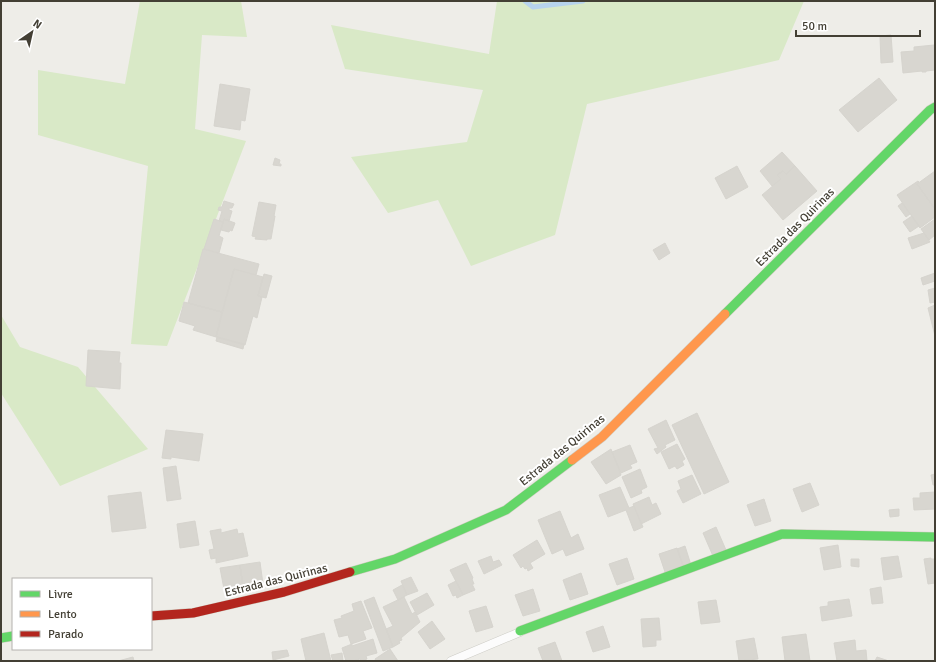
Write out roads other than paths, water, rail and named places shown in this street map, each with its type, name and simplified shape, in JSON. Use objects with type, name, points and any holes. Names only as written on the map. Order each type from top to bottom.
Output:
[{"type":"street","name":"Estrada das Quirinas","points":[[152,616],[193,613],[284,592],[395,560],[506,510],[602,436],[933,109],[935,100]]},
{"type":"street","points":[[520,631],[782,534],[935,537]]},
{"type":"street","points":[[1,638],[12,636]]},
{"type":"lane","points":[[451,661],[520,631]]},
{"type":"waterway","points":[[525,1],[533,7],[583,1]]}]
